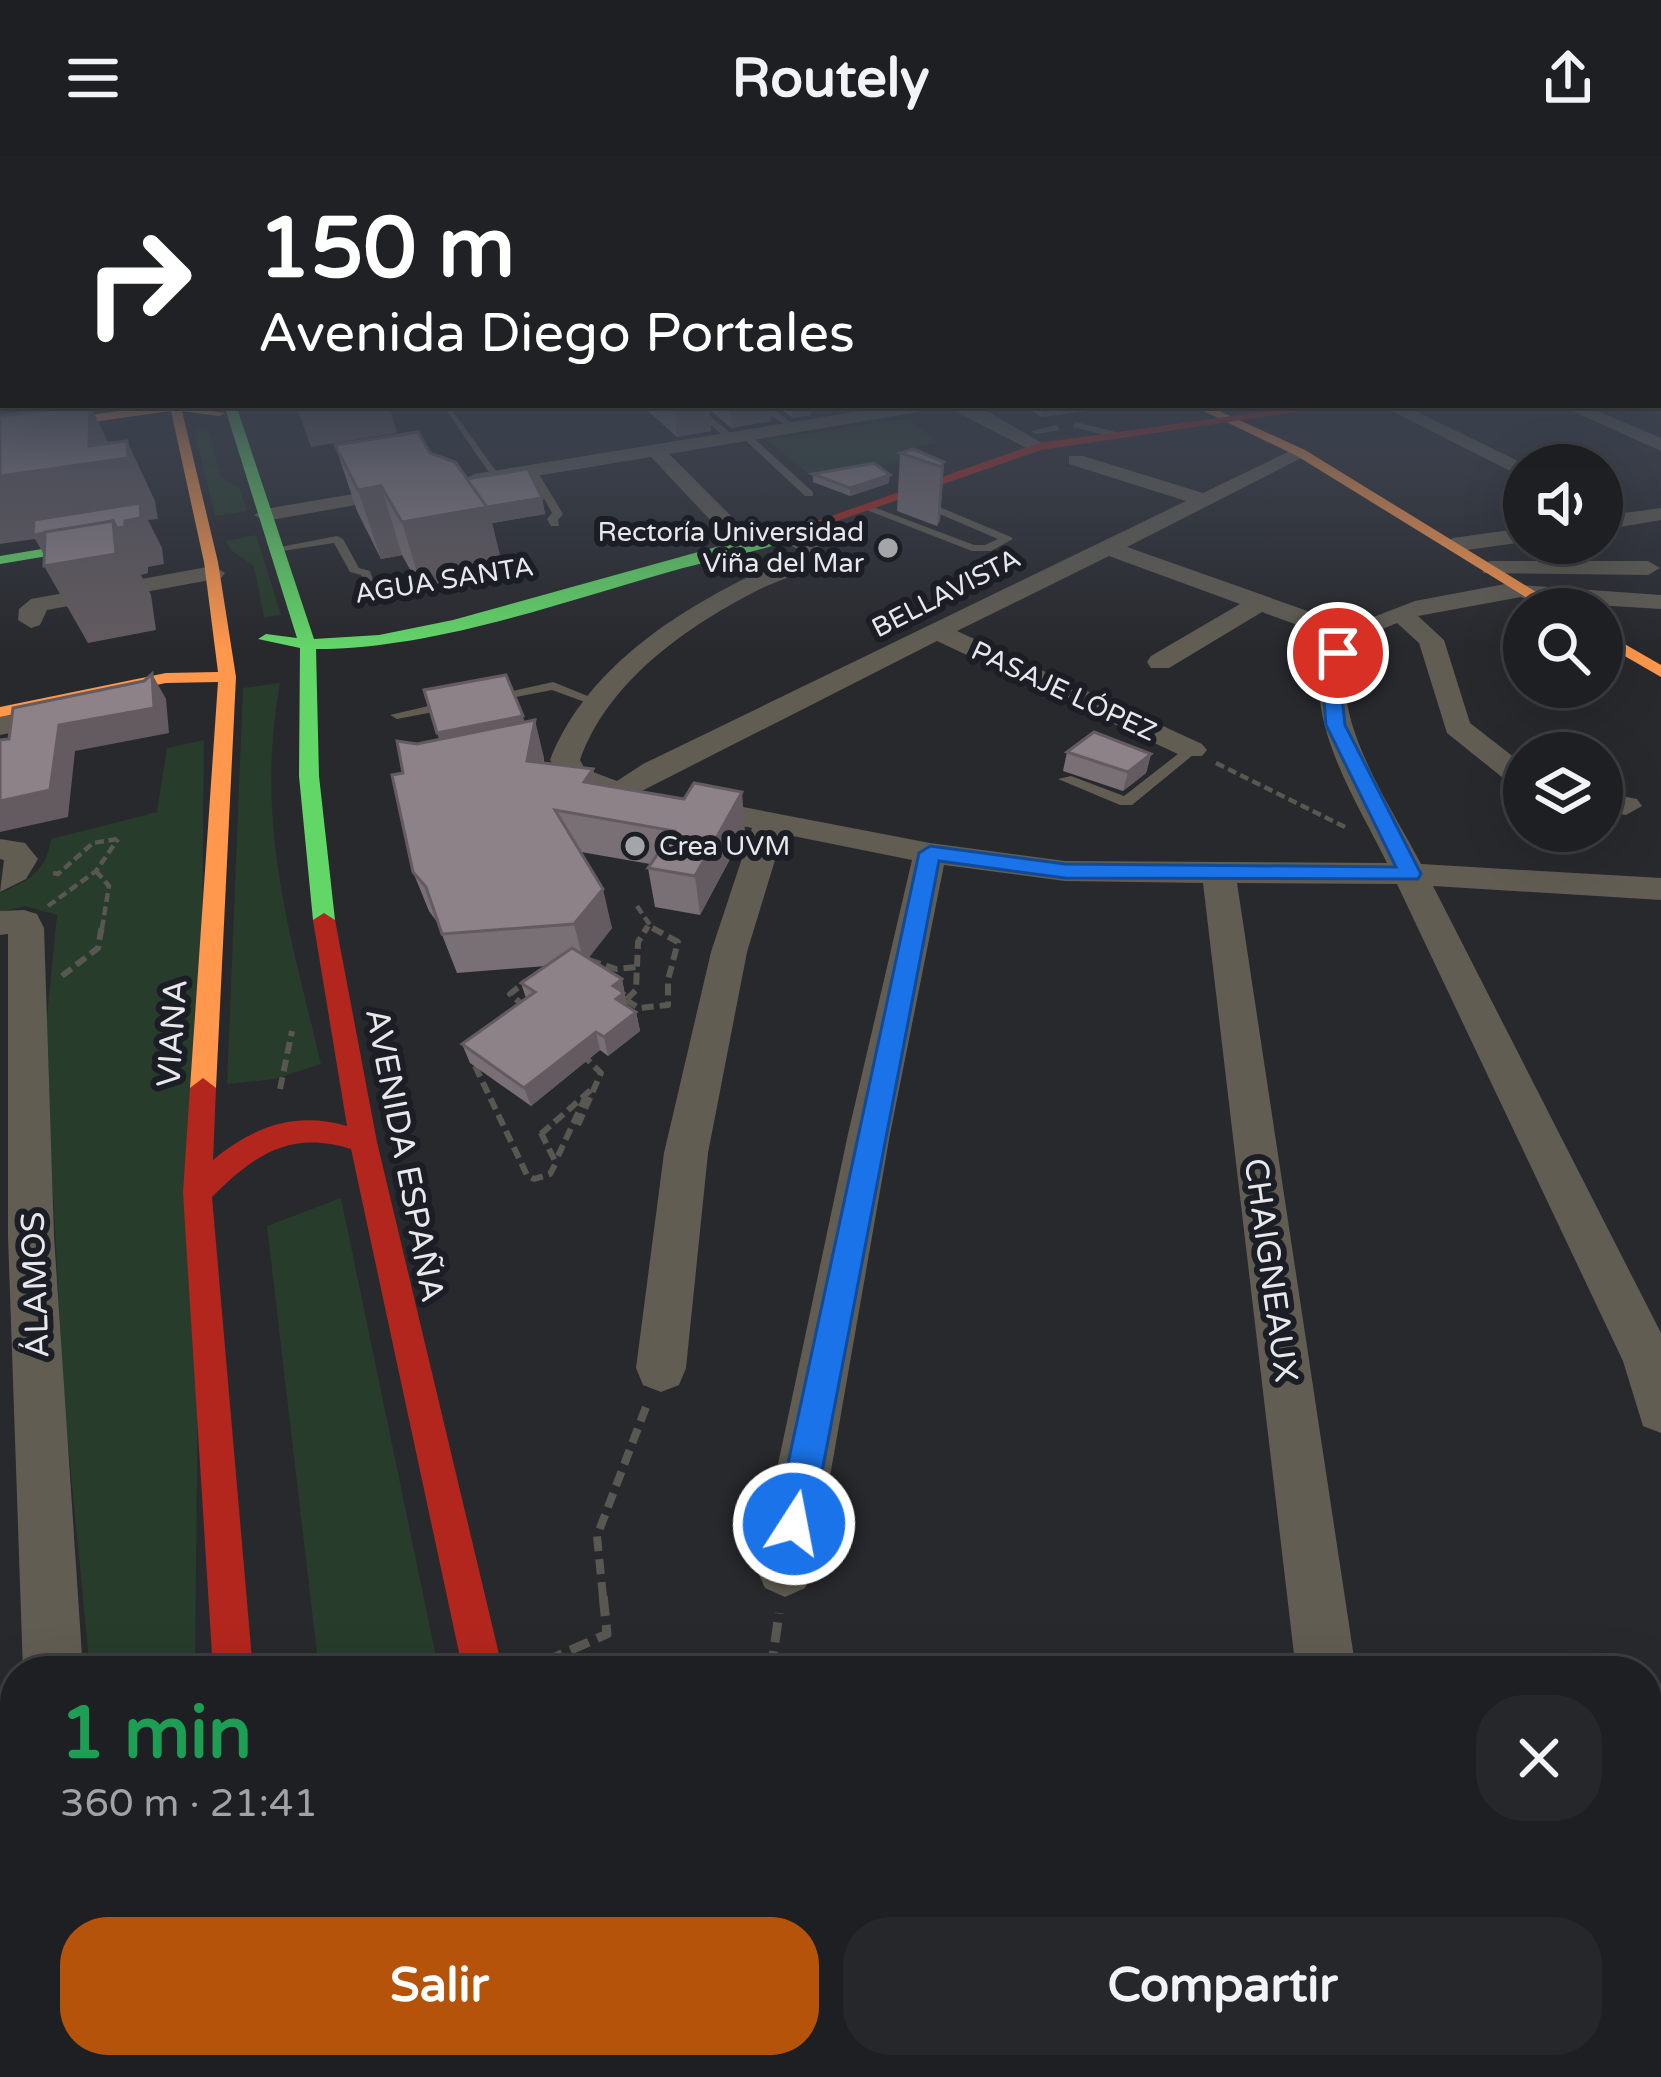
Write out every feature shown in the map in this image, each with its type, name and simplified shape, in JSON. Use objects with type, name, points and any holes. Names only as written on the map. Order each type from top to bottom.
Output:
[{"type":"main road","name":"VIANA","points":[[195,469],[213,524],[212,568],[227,677],[197,1193],[232,1656]]},
{"type":"main road","points":[[0,560],[213,524],[222,469]]},
{"type":"main road","name":"AGUA SANTA","points":[[304,637],[434,630],[800,540],[857,509],[972,469]]},
{"type":"main road","points":[[1327,469],[1522,588]]},
{"type":"main road","name":"AVENIDA ESPAÑA","points":[[213,524],[276,549],[304,637],[319,890],[363,1142],[481,1656]]},
{"type":"main road","points":[[220,605],[278,644],[304,637]]},
{"type":"main road","points":[[1623,649],[1661,672]]},
{"type":"main road","points":[[0,712],[166,678],[227,677]]},
{"type":"main road","points":[[197,1193],[243,1149],[293,1125],[335,1129],[363,1142]]},
{"type":"street","points":[[213,524],[546,469]]},
{"type":"street","points":[[673,469],[736,534]]},
{"type":"street","points":[[1127,469],[1202,500]]},
{"type":"street","name":"BELLAVISTA","points":[[620,793],[654,770],[1268,469]]},
{"type":"street","points":[[1623,518],[1661,514]]},
{"type":"street","points":[[1453,545],[1503,538]]},
{"type":"street","points":[[800,540],[813,554],[805,562],[754,583],[700,616],[593,701],[563,746],[574,775],[620,793],[930,853],[1065,871],[1410,874],[1661,889]]},
{"type":"street","points":[[1105,547],[1350,635]]},
{"type":"street","points":[[53,590],[212,568]]},
{"type":"street","points":[[18,618],[40,604],[212,568]]},
{"type":"street","points":[[1490,568],[1648,568]]},
{"type":"street","points":[[1503,595],[1401,614],[1350,635],[1338,653],[1332,687],[1336,725],[1648,1359],[1661,1408]]},
{"type":"street","points":[[1623,599],[1661,602]]},
{"type":"street","points":[[1160,662],[1259,603]]},
{"type":"street","points":[[1401,614],[1431,640],[1456,727],[1503,764]]},
{"type":"street","name":"PASAJE LÓPEZ","points":[[938,632],[1192,750]]},
{"type":"street","points":[[0,726],[147,695],[166,678]]},
{"type":"street","points":[[661,1368],[686,1153],[729,952],[770,822]]},
{"type":"street","points":[[785,1568],[869,1134],[930,853]]},
{"type":"street","name":"CHAIGNEAUX","points":[[1218,870],[1324,1656]]},
{"type":"street","name":"ÁLAMOS","points":[[12,923],[27,1003],[15,1241],[52,1656]]},
{"type":"lane","points":[[491,469],[497,476]]},
{"type":"lane","points":[[778,469],[809,494]]},
{"type":"lane","points":[[532,471],[558,514],[553,518],[555,524]]},
{"type":"lane","points":[[857,509],[972,548],[987,549],[1006,539],[1002,533],[900,494]]},
{"type":"lane","points":[[857,509],[929,542],[933,551]]},
{"type":"lane","points":[[276,549],[337,539],[354,570],[366,573],[374,592]]},
{"type":"lane","points":[[397,715],[553,686],[593,701]]},
{"type":"lane","points":[[1066,779],[1126,802],[1192,750]]},
{"type":"path","points":[[1226,769],[1349,829]]},
{"type":"path","points":[[7,865],[58,874],[92,843],[118,839],[96,871],[12,923]]},
{"type":"path","points":[[27,1003],[98,948],[109,886],[96,871]]},
{"type":"path","points":[[638,906],[648,926],[678,942],[668,980],[668,1005],[639,1008],[623,1003],[636,990],[638,942],[648,926]]},
{"type":"path","points":[[578,962],[594,960],[616,969],[637,967]]},
{"type":"path","points":[[535,1016],[510,994],[537,974]]},
{"type":"path","points":[[518,1001],[537,989]]},
{"type":"path","points":[[575,1049],[601,1073],[578,1125]]},
{"type":"path","points":[[475,1066],[527,1175],[534,1179],[550,1174],[556,1163],[540,1133],[596,1085]]},
{"type":"path","points":[[558,1156],[588,1093]]},
{"type":"path","points":[[558,1656],[607,1634],[597,1536],[661,1368]]},
{"type":"path","points":[[773,1656],[785,1568]]},
{"type":"green space","points":[[204,469],[219,469],[221,477],[239,488],[247,511],[215,516]]},
{"type":"green space","points":[[802,469],[867,469],[815,479]]},
{"type":"green space","points":[[256,535],[281,615],[264,617],[254,566],[226,541]]},
{"type":"green space","points":[[280,683],[271,783],[274,830],[287,921],[321,1064],[275,1079],[227,1084],[243,688]]},
{"type":"green space","points":[[204,740],[195,1656],[89,1656],[64,1402],[45,1037],[57,915],[25,906],[0,912],[0,893],[34,874],[51,839],[157,812],[167,748]]},
{"type":"green space","points":[[341,1198],[436,1656],[317,1656],[267,1226]]},
{"type":"building","points":[[0,469],[52,469],[0,476]]},
{"type":"building","points":[[347,469],[460,469],[488,507],[402,522],[381,486],[358,490]]},
{"type":"building","points":[[528,469],[542,498],[487,507],[467,479]]},
{"type":"building","points":[[882,469],[890,475],[850,488],[813,474]]},
{"type":"building","points":[[140,503],[141,518],[125,521],[125,527],[117,528],[113,521],[33,535],[34,520]]},
{"type":"building","points":[[113,521],[116,554],[44,566],[45,532]]},
{"type":"building","points":[[152,674],[154,708],[59,725],[50,790],[0,801],[0,740],[9,739],[13,708],[144,681]]},
{"type":"building","points":[[506,675],[523,716],[437,733],[424,690]]},
{"type":"building","points":[[535,720],[527,761],[593,769],[584,782],[684,799],[694,783],[742,792],[695,876],[648,868],[674,831],[555,810],[603,889],[574,924],[442,934],[426,887],[413,872],[392,775],[403,773],[397,741],[417,744]]},
{"type":"building","points":[[1094,732],[1151,754],[1128,772],[1067,752]]},
{"type":"building","points":[[572,948],[622,979],[613,986],[624,993],[616,999],[636,1012],[604,1037],[596,1032],[524,1088],[462,1044],[535,992],[521,983]]},
{"type":"traffic: fast","points":[[251,469],[308,647],[309,776],[324,920]]},
{"type":"traffic: fast","points":[[266,639],[341,644],[417,634],[815,524]]},
{"type":"traffic: fast","points":[[0,560],[132,538]]},
{"type":"traffic: slow","points":[[190,469],[211,562],[227,677],[203,1088]]},
{"type":"traffic: slow","points":[[1327,469],[1522,588]]},
{"type":"traffic: slow","points":[[1623,649],[1661,672]]},
{"type":"traffic: slow","points":[[0,712],[166,678],[227,677]]},
{"type":"traffic: jam","points":[[815,524],[976,469]]},
{"type":"traffic: jam","points":[[324,920],[363,1142],[480,1656]]},
{"type":"traffic: jam","points":[[203,1088],[197,1193],[232,1656]]},
{"type":"traffic: jam","points":[[197,1193],[235,1158],[271,1136],[312,1130],[363,1142]]},
{"type":"place","name":"Rectoría Universidad Viña del Mar","points":[[888,548]]},
{"type":"place","name":"Crea UVM","points":[[635,846]]},
{"type":"route","points":[[794,1524],[869,1134],[930,853],[1065,871],[1410,874],[1336,725],[1332,687],[1338,653]]}]
